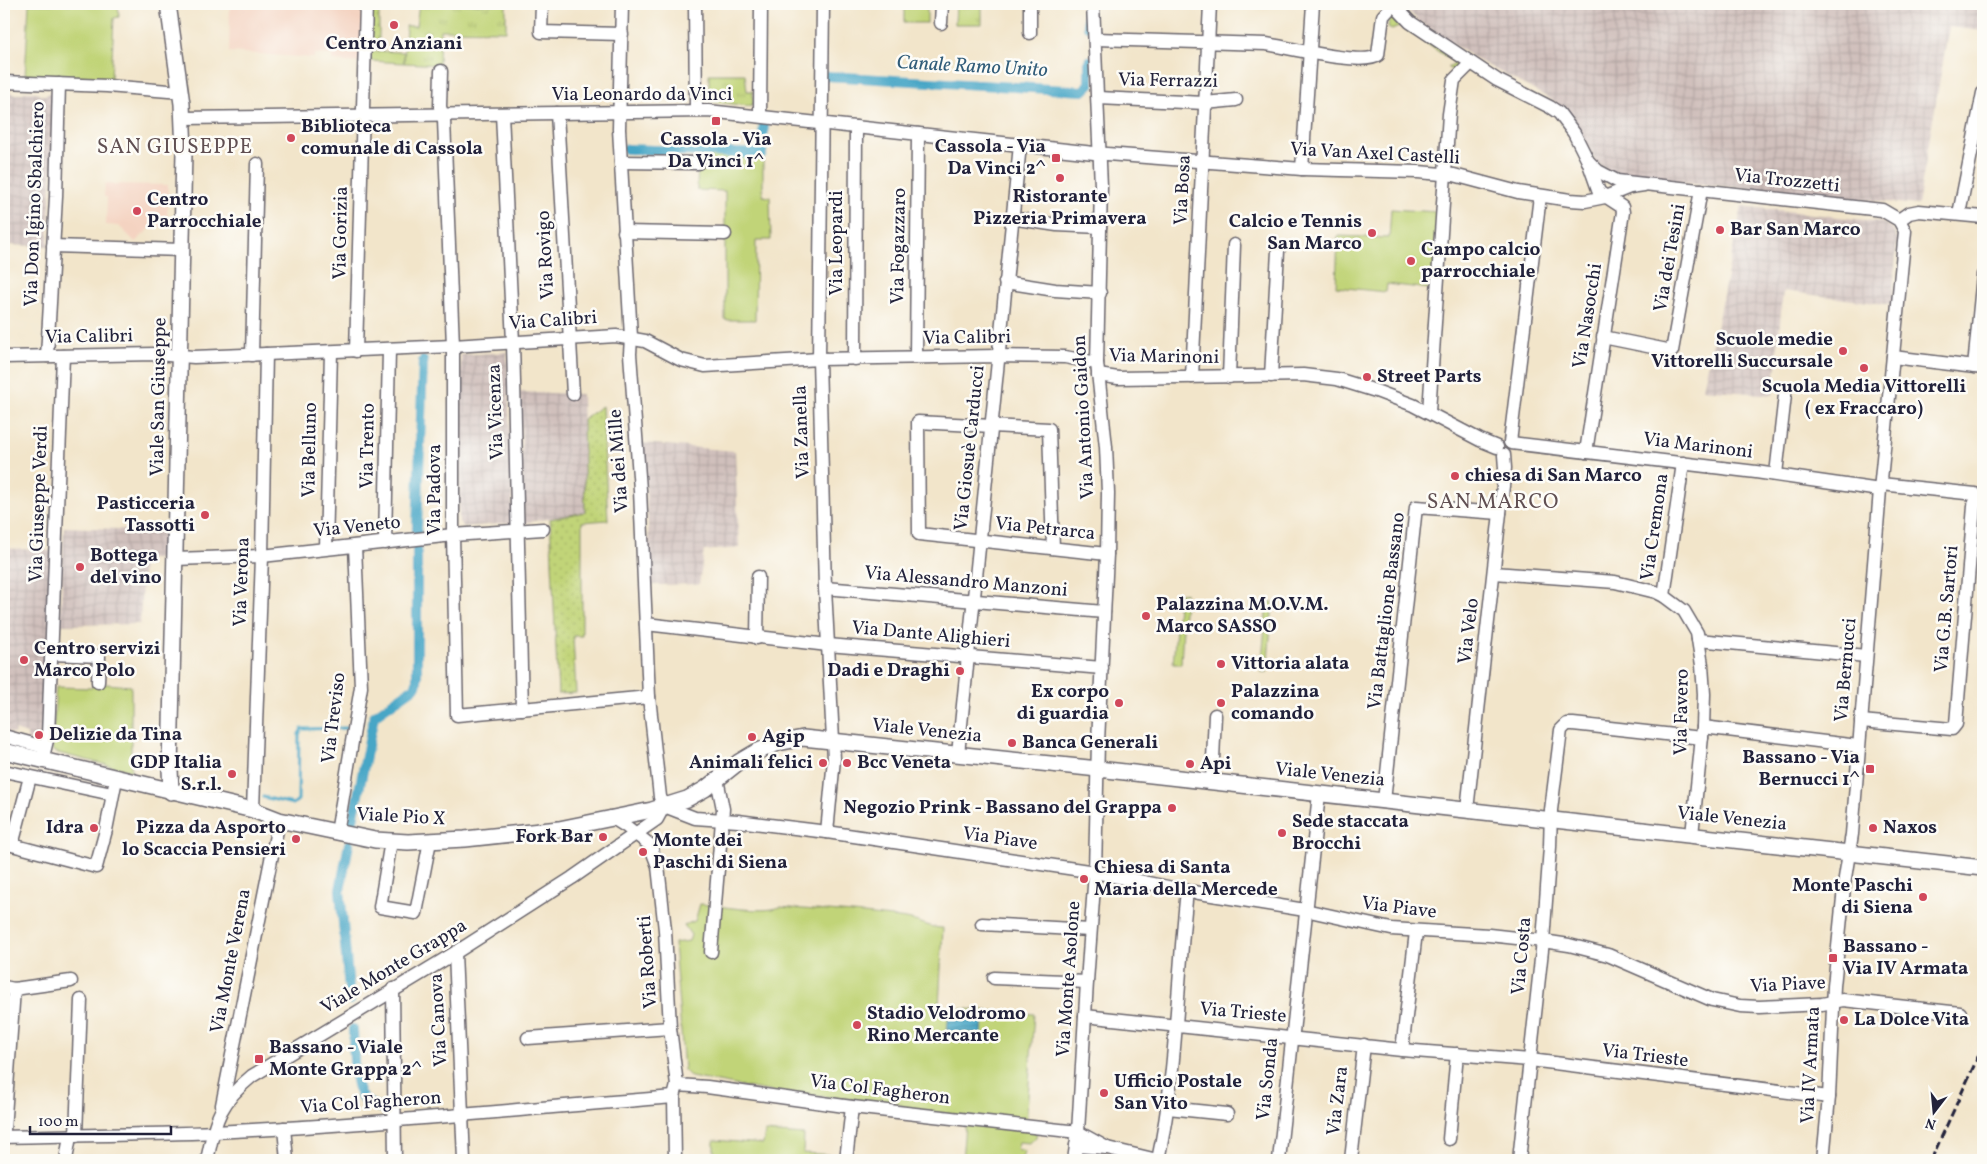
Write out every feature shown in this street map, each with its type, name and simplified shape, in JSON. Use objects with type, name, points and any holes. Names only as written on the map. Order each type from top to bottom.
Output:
[{"type":"main road","name":"Viale San Giuseppe","points":[[168,4],[181,92],[184,162],[171,792]]},
{"type":"main road","name":"Viale Venezia","points":[[688,799],[747,757],[778,743],[803,738],[1983,868]]},
{"type":"main road","name":"Viale Pio X","points":[[32,752],[116,779],[253,810],[279,820],[337,833],[391,841],[465,839],[559,828],[664,806],[688,799]]},
{"type":"street","name":"Via Gorizia","points":[[356,351],[366,4]]},
{"type":"street","points":[[542,4],[541,32],[622,34]]},
{"type":"street","name":"Via dei Mille","points":[[622,4],[621,162],[631,337],[630,354],[640,490],[649,697],[660,797],[664,806]]},
{"type":"street","points":[[695,4],[696,111]]},
{"type":"street","points":[[760,116],[761,4]]},
{"type":"street","name":"Via Zanella","points":[[823,4],[819,360],[825,588],[833,740]]},
{"type":"street","points":[[941,23],[942,4]]},
{"type":"street","points":[[1030,4],[1030,33]]},
{"type":"street","name":"Via Antonio Gaidon","points":[[1094,4],[1100,227],[1098,369],[1106,447],[1108,493],[1098,769]]},
{"type":"street","name":"Via Bosa","points":[[1192,377],[1204,160],[1210,4]]},
{"type":"street","points":[[1302,169],[1313,4]]},
{"type":"street","points":[[1095,38],[1266,44],[1309,53],[1369,59],[1377,57],[1380,52],[1383,16],[1394,4]]},
{"type":"street","name":"Via Trozzetti","points":[[1394,4],[1410,22],[1471,63],[1497,80],[1559,113],[1574,133],[1588,161],[1599,192],[1605,197]]},
{"type":"street","points":[[1429,412],[1444,174],[1453,83],[1455,77],[1471,63]]},
{"type":"street","name":"Via Padova","points":[[441,72],[440,107],[443,115],[453,346],[453,535],[457,715],[649,697]]},
{"type":"street","points":[[4,82],[115,86],[181,92]]},
{"type":"street","name":"Via Don Igino Sbalchiero","points":[[47,356],[59,84]]},
{"type":"street","points":[[1959,214],[1983,93]]},
{"type":"street","name":"Via Ferrazzi","points":[[1098,98],[1205,103],[1236,100]]},
{"type":"street","name":"Via Leonardo da Vinci","points":[[183,118],[696,111],[760,116],[1099,154]]},
{"type":"street","name":"Via Rovigo","points":[[557,113],[573,394]]},
{"type":"street","name":"Via Vicenza","points":[[502,114],[513,342],[522,709]]},
{"type":"street","name":"Via Leopardi","points":[[855,359],[856,127]]},
{"type":"street","name":"Via Fogazzaro","points":[[916,357],[918,134]]},
{"type":"street","name":"Via Giosuè Carducci","points":[[958,754],[1011,218],[1020,145]]},
{"type":"street","name":"Via Van Axel Castelli","points":[[1099,154],[1204,160],[1302,169],[1444,174],[1464,177],[1512,191],[1578,201],[1605,197],[1630,187],[1644,185]]},
{"type":"street","name":"Via Trozzetti","points":[[1588,161],[1607,177],[1617,180],[1644,185],[1882,210],[1899,220]]},
{"type":"street","points":[[621,162],[698,163]]},
{"type":"street","points":[[252,355],[257,164]]},
{"type":"street","name":"Via dei Tesini","points":[[1603,337],[1672,351],[1701,190]]},
{"type":"street","points":[[1501,451],[1503,440],[1510,443],[1540,196]]},
{"type":"street","name":"Via Nasocchi","points":[[1586,452],[1623,212],[1620,205],[1605,197]]},
{"type":"street","points":[[1899,220],[1913,211],[1983,217]]},
{"type":"street","points":[[1011,218],[1057,225],[1100,227]]},
{"type":"street","name":"Via Bernucci","points":[[1849,853],[1905,234],[1904,227],[1899,220]]},
{"type":"street","points":[[624,232],[724,234]]},
{"type":"street","name":"Via Marinoni","points":[[1229,377],[1234,245]]},
{"type":"street","points":[[53,246],[182,250]]},
{"type":"street","points":[[1271,376],[1278,251]]},
{"type":"street","points":[[1894,357],[1979,368],[1983,275]]},
{"type":"street","points":[[1005,282],[1055,290],[1100,293]]},
{"type":"street","name":"Via Calibri","points":[[4,357],[252,355],[389,350],[570,338],[631,337],[645,341],[681,360],[700,366],[819,360],[998,356],[1065,358],[1098,369]]},
{"type":"street","name":"Via Trento","points":[[385,543],[389,350]]},
{"type":"street","name":"Via Belluno","points":[[326,548],[330,352]]},
{"type":"street","name":"Via Verona","points":[[253,810],[262,556],[266,354]]},
{"type":"street","name":"Via Giuseppe Verdi","points":[[32,752],[52,654],[63,356]]},
{"type":"street","name":"Via Marinoni","points":[[1098,369],[1118,378],[1303,375],[1336,379],[1390,396],[1429,412],[1501,451]]},
{"type":"street","points":[[1776,474],[1785,396]]},
{"type":"street","name":"Via Petrarca","points":[[990,426],[918,422],[919,534],[1107,554]]},
{"type":"street","points":[[990,426],[1049,429],[1052,548]]},
{"type":"street","name":"Via Marinoni","points":[[1510,443],[1881,487]]},
{"type":"street","name":"Via Velo","points":[[1467,810],[1505,468],[1501,451]]},
{"type":"street","name":"Via Cremona","points":[[1664,596],[1683,463]]},
{"type":"street","name":"Via G.B. Sartori","points":[[1861,721],[1952,728],[1956,724],[1957,715],[1975,494],[1881,487]]},
{"type":"street","name":"Via Battaglione Bassano","points":[[1384,801],[1416,507],[1500,513]]},
{"type":"street","name":"Via Veneto","points":[[175,560],[262,556],[453,535],[543,529]]},
{"type":"street","name":"Via Treviso","points":[[337,833],[361,687],[355,546]]},
{"type":"street","name":"Via Favero","points":[[1494,573],[1615,582],[1642,588],[1664,596],[1684,611],[1698,640],[1704,694],[1703,733],[1692,835]]},
{"type":"street","points":[[757,638],[758,577]]},
{"type":"street","name":"Via Alessandro Manzoni","points":[[825,588],[1104,612]]},
{"type":"street","name":"Via Dante Alighieri","points":[[646,624],[828,645],[1102,668]]},
{"type":"street","points":[[1698,640],[1866,656]]},
{"type":"street","points":[[52,654],[99,656],[98,682]]},
{"type":"street","points":[[1212,782],[1215,716]]},
{"type":"street","name":"Via Costa","points":[[1519,1160],[1543,941],[1551,819],[1561,730],[1567,724],[1573,724],[1703,733]]},
{"type":"street","points":[[1703,733],[1858,746]]},
{"type":"street","points":[[4,736],[25,742],[32,752],[7,772]]},
{"type":"street","points":[[827,832],[834,759],[833,740]]},
{"type":"street","name":"Via Monte Asolone","points":[[1074,1160],[1078,1132],[1095,872],[1098,769]]},
{"type":"street","points":[[7,772],[112,794]]},
{"type":"street","points":[[30,778],[12,845],[96,867],[116,779]]},
{"type":"street","points":[[711,952],[723,800],[717,779]]},
{"type":"street","name":"Via Sonda","points":[[1279,1160],[1319,794]]},
{"type":"street","points":[[688,799],[688,813],[695,818]]},
{"type":"street","name":"Via Piave","points":[[664,806],[695,818],[827,832],[1095,872],[1187,891],[1305,910],[1361,924],[1416,932],[1490,935],[1543,941],[1608,955],[1712,1000],[1740,1006],[1800,1006],[1843,1000],[1960,1013]]},
{"type":"street","name":"Viale Monte Grappa","points":[[207,1160],[220,1110],[234,1090],[252,1076],[455,953],[572,878],[658,819],[664,806]]},
{"type":"street","points":[[611,817],[635,833]]},
{"type":"street","name":"Via Monte Verena","points":[[220,1110],[279,820]]},
{"type":"street","name":"Via Roberti","points":[[635,833],[650,845],[658,866],[665,930],[675,1091],[675,1160]]},
{"type":"street","points":[[391,841],[380,906],[416,913],[430,841]]},
{"type":"street","name":"Via IV Armata","points":[[1823,1160],[1829,1097],[1833,1001],[1849,853]]},
{"type":"street","points":[[1076,1146],[1107,1148],[1157,1160],[1168,1108],[1177,1026],[1187,891]]},
{"type":"street","points":[[982,924],[1090,930]]},
{"type":"street","points":[[1402,1050],[1416,932]]},
{"type":"street","name":"Via Canova","points":[[455,953],[464,1160]]},
{"type":"street","points":[[994,978],[1087,982]]},
{"type":"street","points":[[4,1130],[9,988],[71,981]]},
{"type":"street","points":[[393,989],[395,1160]]},
{"type":"street","points":[[66,1160],[73,1136],[81,1000]]},
{"type":"street","name":"Via Trieste","points":[[1085,1016],[1402,1050],[1530,1060],[1829,1097]]},
{"type":"street","points":[[528,1038],[670,1028]]},
{"type":"street","name":"Via Zara","points":[[1351,1160],[1364,1045]]},
{"type":"street","points":[[1449,1139],[1457,1054]]},
{"type":"street","name":"Via Col Fagheron","points":[[4,1137],[213,1132],[395,1121],[707,1086],[852,1107],[1078,1132]]},
{"type":"street","points":[[846,1160],[852,1107]]},
{"type":"street","points":[[1168,1108],[1227,1114]]},
{"type":"street","points":[[284,1128],[287,1160]]},
{"type":"street","points":[[1078,1132],[1107,1148]]},
{"type":"shaded area","points":[[230,4],[363,4],[362,63],[332,61],[332,55],[314,54],[314,58],[229,52]]},
{"type":"shaded area","points":[[1401,4],[1983,4],[1983,31],[1949,27],[1918,205],[1629,177],[1610,172],[1597,163],[1574,120],[1556,102],[1474,58],[1419,21]]},
{"type":"shaded area","points":[[9,91],[13,94],[37,92],[39,95],[47,95],[49,93],[55,95],[48,246],[5,245]]},
{"type":"shaded area","name":"Centro Parrocchiale","points":[[105,184],[168,185],[167,227],[152,227],[135,242],[119,226],[106,225],[107,197],[104,197]]},
{"type":"shaded area","points":[[1742,206],[1881,222],[1892,228],[1897,239],[1892,305],[1783,291],[1773,395],[1703,389]]},
{"type":"shaded area","points":[[507,352],[513,521],[511,523],[464,527],[459,522],[461,355]]},
{"type":"shaded area","points":[[520,392],[582,394],[585,512],[524,523]]},
{"type":"shaded area","points":[[642,443],[735,451],[739,548],[704,551],[699,584],[650,585],[648,522]]},
{"type":"shaded area","points":[[64,527],[172,531],[171,559],[143,559],[140,624],[60,625]]},
{"type":"shaded area","points":[[4,548],[52,551],[46,741],[27,740],[27,734],[15,730],[14,734],[4,731]]},
{"type":"green space","points":[[29,4],[118,4],[119,17],[114,18],[111,79],[106,79],[106,82],[25,77]]},
{"type":"green space","points":[[370,4],[379,4],[379,41],[369,41]]},
{"type":"green space","points":[[419,4],[506,4],[506,31],[440,30],[439,65],[404,63],[406,26],[416,26]]},
{"type":"green space","points":[[904,4],[927,4],[927,23],[904,23]]},
{"type":"green space","points":[[956,4],[982,4],[982,24],[955,24]]},
{"type":"green space","points":[[1393,17],[1456,61],[1458,65],[1457,70],[1452,71],[1448,67],[1455,63],[1401,26],[1392,30],[1388,28],[1389,19]]},
{"type":"green space","points":[[370,51],[404,52],[404,63],[370,61]]},
{"type":"green space","points":[[709,74],[745,74],[747,91],[753,91],[753,104],[749,106],[706,101],[704,91],[709,91]]},
{"type":"green space","points":[[698,156],[763,158],[763,196],[770,197],[771,240],[756,240],[755,320],[725,320],[725,191],[697,190]]},
{"type":"green space","points":[[1391,209],[1437,212],[1433,286],[1430,289],[1387,284],[1386,292],[1336,287],[1338,236],[1389,238]]},
{"type":"green space","points":[[602,406],[608,520],[582,522],[582,636],[573,636],[576,693],[558,694],[550,519],[585,512],[583,419]]},
{"type":"green space","points":[[1179,593],[1185,593],[1181,664],[1173,664]]},
{"type":"green space","points":[[1267,602],[1273,602],[1267,672],[1261,672]]},
{"type":"green space","points":[[93,683],[131,686],[131,771],[54,752],[52,749],[56,687],[92,688]]},
{"type":"green space","name":"Stadio Velodromo Rino Mercante","points":[[700,904],[752,910],[780,907],[875,915],[906,919],[943,928],[939,1007],[1034,1014],[1026,1125],[907,1108],[896,1103],[773,1092],[691,1077],[684,1070],[674,943],[689,941],[691,935],[684,925],[695,921]]},
{"type":"green space","points":[[965,1125],[1037,1132],[1036,1137],[1030,1143],[1019,1142],[1017,1149],[1025,1151],[1021,1160],[962,1160]]},
{"type":"green space","points":[[765,1132],[804,1135],[803,1153],[836,1155],[835,1160],[714,1160],[714,1140],[763,1144]]},
{"type":"water","points":[[949,1013],[983,1016],[982,1033],[947,1031]]},
{"type":"waterway","name":"Canale Ramo Unito","points":[[1087,4],[1088,26]]},
{"type":"waterway","name":"Canale Ramo Unito","points":[[826,76],[1083,91],[1089,85],[1089,61]]},
{"type":"waterway","name":"Canale Ramo Unito","points":[[627,149],[762,154],[764,123]]},
{"type":"waterway","name":"Canale Ramo Unito","points":[[417,530],[423,361]]},
{"type":"waterway","name":"Canale Ramo Unito","points":[[352,825],[374,716],[415,687],[417,683],[417,544]]},
{"type":"waterway","points":[[263,797],[293,804],[298,800],[299,734],[302,729],[349,728]]},
{"type":"waterway","name":"Canale Ramo Unito","points":[[349,844],[340,890],[350,1000]]},
{"type":"waterway","name":"Canale Ramo Unito","points":[[353,1029],[356,1077],[360,1094],[370,1103],[389,1110]]},
{"type":"railway","points":[[1931,1160],[1983,1046]]},
{"type":"place","name":"Centro Anziani","points":[[394,25]]},
{"type":"place","name":"Cassola - Via Da Vinci 1^","points":[[716,121]]},
{"type":"place","name":"Biblioteca comunale di Cassola","points":[[291,138]]},
{"type":"place","name":"Cassola - Via Da Vinci 2^","points":[[1056,158]]},
{"type":"place","name":"Ristorante Pizzeria Primavera","points":[[1060,178]]},
{"type":"place","name":"Centro Parrocchiale","points":[[137,211]]},
{"type":"place","name":"Bar San Marco","points":[[1720,230]]},
{"type":"place","name":"Calcio e Tennis San Marco","points":[[1372,233]]},
{"type":"place","name":"Campo calcio parrocchiale","points":[[1411,261]]},
{"type":"place","name":"Scuole medie Vittorelli Succursale","points":[[1843,351]]},
{"type":"place","name":"Scuola Media Vittorelli ( ex Fraccaro)","points":[[1864,368]]},
{"type":"place","name":"Street Parts","points":[[1367,377]]},
{"type":"place","name":"chiesa di San Marco","points":[[1455,476]]},
{"type":"place","name":"Pasticceria Tassotti","points":[[205,515]]},
{"type":"place","name":"Bottega del vino","points":[[80,567]]},
{"type":"place","name":"Palazzina M.O.V.M. Marco SASSO","points":[[1146,616]]},
{"type":"place","name":"Centro servizi Marco Polo","points":[[24,660]]},
{"type":"place","name":"Vittoria alata","points":[[1221,664]]},
{"type":"place","name":"Dadi e Draghi","points":[[960,671]]},
{"type":"place","name":"Ex corpo di guardia","points":[[1119,703]]},
{"type":"place","name":"Palazzina comando","points":[[1221,703]]},
{"type":"place","name":"Delizie da Tina","points":[[39,735]]},
{"type":"place","name":"Agip","points":[[752,737]]},
{"type":"place","name":"Banca Generali","points":[[1012,743]]},
{"type":"place","name":"Animali felici","points":[[823,763]]},
{"type":"place","name":"Bcc Veneta","points":[[847,763]]},
{"type":"place","name":"Api","points":[[1190,764]]},
{"type":"place","name":"Bassano - Via Bernucci 1^","points":[[1870,769]]},
{"type":"place","name":"GDP Italia S.r.l.","points":[[232,774]]},
{"type":"place","name":"Negozio Prink - Bassano del Grappa","points":[[1172,808]]},
{"type":"place","name":"Idra","points":[[94,828]]},
{"type":"place","name":"Naxos","points":[[1873,828]]},
{"type":"place","name":"Sede staccata Brocchi","points":[[1282,833]]},
{"type":"place","name":"Fork Bar","points":[[603,837]]},
{"type":"place","name":"Pizza da Asporto lo Scaccia Pensieri","points":[[296,839]]},
{"type":"place","name":"Monte dei Paschi di Siena","points":[[643,852]]},
{"type":"place","name":"Chiesa di Santa Maria della Mercede","points":[[1084,879]]},
{"type":"place","name":"Monte Paschi di Siena","points":[[1923,897]]},
{"type":"place","name":"Bassano - Via IV Armata","points":[[1833,958]]},
{"type":"place","name":"La Dolce Vita","points":[[1844,1020]]},
{"type":"place","name":"Stadio Velodromo Rino Mercante","points":[[857,1025]]},
{"type":"place","name":"Bassano - Viale Monte Grappa 2^","points":[[259,1059]]},
{"type":"place","name":"Ufficio Postale San Vito","points":[[1104,1093]]},
{"type":"district","name":"SAN GIUSEPPE","points":[[175,147]]},
{"type":"district","name":"SAN MARCO","points":[[1493,502]]}]
